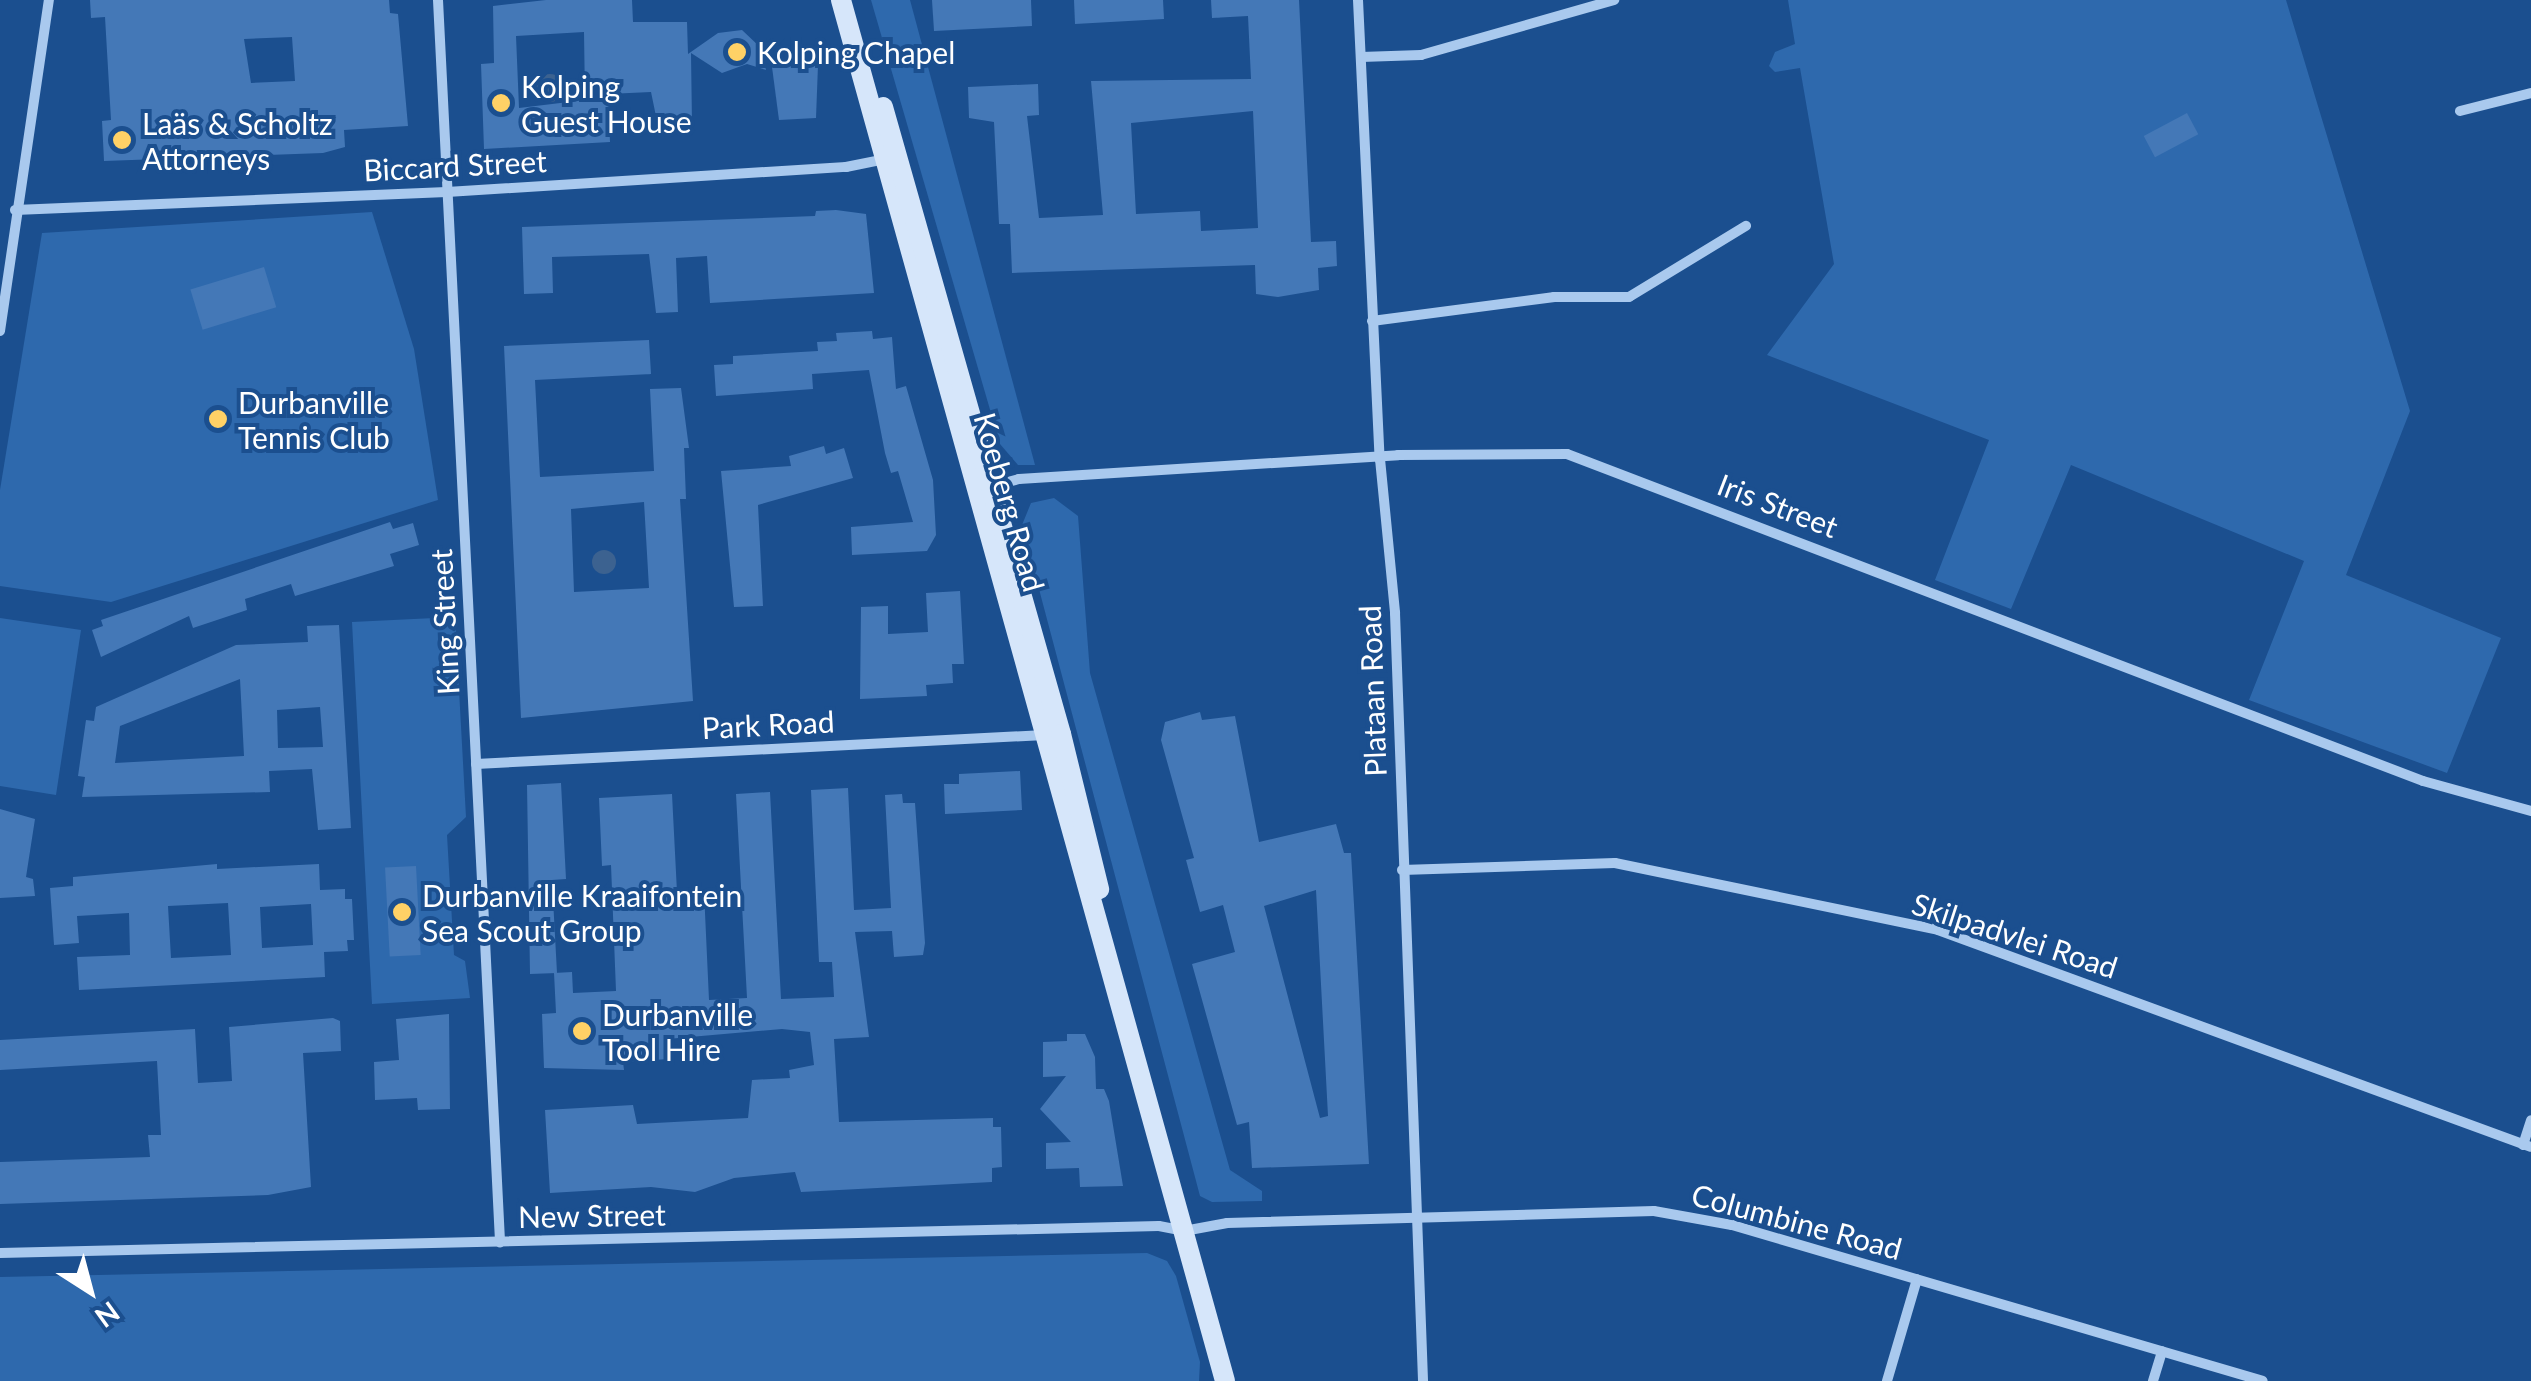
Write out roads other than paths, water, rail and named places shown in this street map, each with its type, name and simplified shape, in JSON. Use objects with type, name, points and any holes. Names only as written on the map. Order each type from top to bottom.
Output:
[{"type":"main road","name":"Koeberg Road","points":[[840,0],[890,158]]},
{"type":"main road","name":"Koeberg Road","points":[[850,0],[1226,1379]]},
{"type":"street","points":[[0,331],[49,0]]},
{"type":"street","name":"King Street","points":[[438,0],[500,1242]]},
{"type":"street","name":"Plataan Road","points":[[1358,0],[1380,459],[1395,613],[1423,1381]]},
{"type":"street","points":[[1361,57],[1421,55],[1614,0]]},
{"type":"street","points":[[2460,111],[2531,93]]},
{"type":"street","name":"Biccard Street","points":[[15,210],[448,192],[846,168],[890,158]]},
{"type":"street","points":[[1372,321],[1554,297],[1630,297],[1746,226]]},
{"type":"street","name":"Iris Street","points":[[982,487],[1018,479],[1501,450],[1592,459],[2330,746],[2531,810]]},
{"type":"street","name":"Park Road","points":[[476,764],[1053,735]]},
{"type":"street","name":"Skilpadvlei Road","points":[[1402,870],[1615,863],[1938,930],[2527,1146]]},
{"type":"street","points":[[2527,1146],[2531,1120]]},
{"type":"street","name":"Columbine Road","points":[[1184,1231],[1226,1223],[1416,1215],[1694,1215],[2263,1381]]},
{"type":"street","name":"New Street","points":[[0,1253],[1160,1226],[1184,1231]]},
{"type":"street","points":[[1887,1381],[1917,1279]]},
{"type":"street","points":[[2153,1381],[2162,1352]]},
{"type":"place","name":"Kolping Chapel","points":[[737,52]]},
{"type":"place","name":"Kolping Guest House","points":[[501,103]]},
{"type":"place","name":"Laäs & Scholtz Attorneys","points":[[122,140]]},
{"type":"place","name":"Durbanville Tennis Club","points":[[218,419]]},
{"type":"place","name":"Durbanville Kraaifontein Sea Scout Group","points":[[402,912]]},
{"type":"place","name":"Durbanville Tool Hire","points":[[582,1031]]}]
